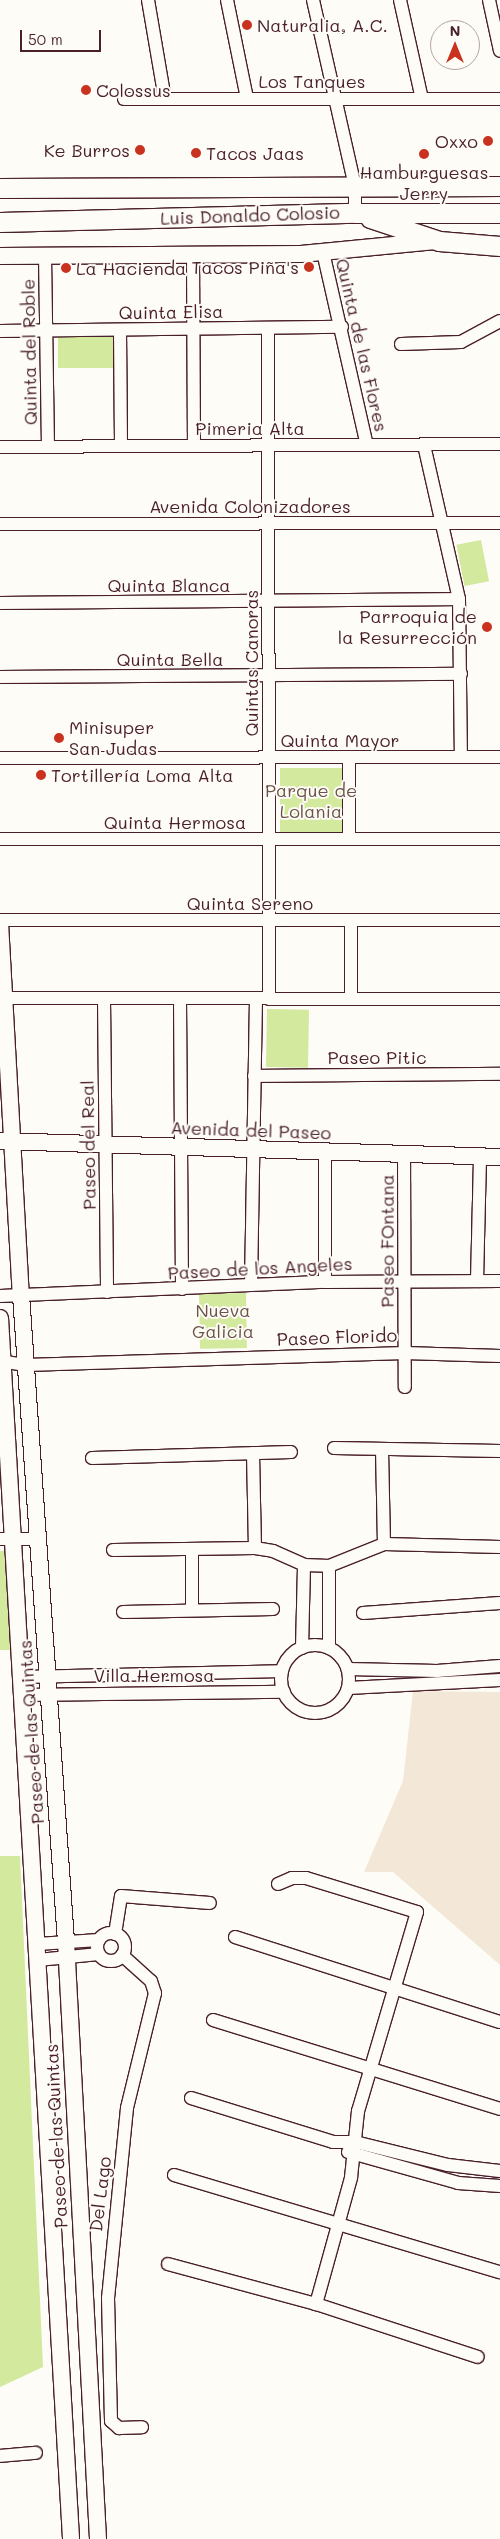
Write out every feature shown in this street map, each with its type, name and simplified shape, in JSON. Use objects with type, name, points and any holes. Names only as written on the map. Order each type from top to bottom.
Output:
[{"type":"main road","name":"Luis Donaldo Colosio","points":[[0,188],[500,186]]},
{"type":"main road","name":"Luis Donaldo Colosio","points":[[0,222],[355,212],[498,212]]},
{"type":"main road","points":[[355,212],[439,241]]},
{"type":"main road","points":[[0,256],[193,256],[323,252],[439,241],[500,246]]},
{"type":"main road","name":"Paseo de las Quintas","points":[[0,922],[7,1141],[21,1295],[66,1950],[98,2539]]},
{"type":"main road","name":"Avenida del Paseo","points":[[7,1141],[500,1157]]},
{"type":"main road","name":"Paseo de las Quintas","points":[[0,1318],[7,1539],[23,1677],[71,2539]]},
{"type":"street","points":[[148,0],[166,99]]},
{"type":"street","points":[[227,0],[247,98]]},
{"type":"street","points":[[313,0],[355,186],[355,212]]},
{"type":"street","points":[[400,0],[422,99]]},
{"type":"street","points":[[489,0],[500,51]]},
{"type":"street","name":"Los Tanques","points":[[124,99],[500,99]]},
{"type":"street","name":"Quinta de las Flores","points":[[323,252],[342,327],[367,445]]},
{"type":"street","name":"Quinta del Roble","points":[[45,256],[48,446]]},
{"type":"street","points":[[193,256],[194,446]]},
{"type":"street","points":[[401,344],[461,342],[500,321]]},
{"type":"street","name":"Quinta Elisa","points":[[0,332],[342,327]]},
{"type":"street","name":"Quintas Canoras","points":[[251,1285],[254,1076],[269,920],[268,328]]},
{"type":"street","points":[[120,330],[121,446]]},
{"type":"street","points":[[424,444],[459,599],[461,757]]},
{"type":"street","name":"Pimeria Alta","points":[[0,447],[500,444]]},
{"type":"street","name":"Avenida Colonizadores","points":[[0,524],[500,523]]},
{"type":"street","name":"Quinta Blanca","points":[[0,603],[459,599]]},
{"type":"street","name":"Quinta Bella","points":[[0,677],[461,674]]},
{"type":"street","name":"Quinta Mayor","points":[[0,758],[500,757]]},
{"type":"street","points":[[349,758],[349,839]]},
{"type":"street","name":"Quinta Hermosa","points":[[0,839],[500,839]]},
{"type":"street","points":[[351,920],[351,999]]},
{"type":"street","name":"Quinta Sereno","points":[[0,922],[500,920]]},
{"type":"street","points":[[2,998],[500,999]]},
{"type":"street","name":"Paseo del Real","points":[[104,998],[107,1292]]},
{"type":"street","points":[[180,999],[182,1289]]},
{"type":"street","name":"Paseo Pitic","points":[[254,1076],[500,1074]]},
{"type":"street","points":[[325,1152],[325,1282]]},
{"type":"street","name":"Paseo FOntana","points":[[404,1154],[405,1387]]},
{"type":"street","points":[[477,1281],[480,1156]]},
{"type":"street","name":"Paseo de los Angeles","points":[[0,1296],[325,1282],[405,1280],[500,1281]]},
{"type":"street","name":"Paseo Florido","points":[[1,1361],[26,1365],[405,1352],[500,1356]]},
{"type":"street","points":[[334,1448],[500,1452]]},
{"type":"street","points":[[382,1449],[384,1544]]},
{"type":"street","points":[[92,1458],[290,1452]]},
{"type":"street","points":[[253,1453],[254,1548]]},
{"type":"street","points":[[7,1539],[37,1539]]},
{"type":"street","points":[[113,1550],[254,1548],[273,1551],[304,1565],[329,1566],[384,1544],[500,1546]]},
{"type":"street","points":[[192,1548],[192,1610]]},
{"type":"street","points":[[302,1648],[304,1565]]},
{"type":"street","points":[[329,1566],[329,1648]]},
{"type":"street","points":[[363,1614],[500,1603]]},
{"type":"street","points":[[123,1612],[273,1609]]},
{"type":"street","points":[[316,1645],[329,1648],[341,1657],[348,1669],[348,1688],[335,1707],[313,1713],[292,1704],[284,1692],[282,1671],[289,1657],[302,1648],[316,1645]]},
{"type":"street","points":[[348,1669],[437,1671],[500,1666]]},
{"type":"street","name":"Villa Hermosa","points":[[23,1677],[282,1671]]},
{"type":"street","points":[[348,1688],[500,1680]]},
{"type":"street","name":"Villa Hermosa","points":[[24,1695],[284,1692]]},
{"type":"street","points":[[278,1884],[292,1878],[306,1878],[416,1910],[372,2068],[358,2111],[353,2157],[339,2226],[316,2304]]},
{"type":"street","points":[[115,1934],[121,1896],[210,1903]]},
{"type":"street","points":[[38,1952],[66,1950],[99,1954],[113,1961],[122,1955],[124,1943],[115,1934],[106,1934],[99,1940],[66,1950]]},
{"type":"street","points":[[235,1937],[500,2022]]},
{"type":"street","points":[[99,1940],[99,1954]]},
{"type":"street","name":"Del Lago","points":[[122,1955],[151,1981],[155,1993],[127,2108],[108,2298],[111,2421],[120,2428],[142,2427]]},
{"type":"street","points":[[213,2020],[500,2109]]},
{"type":"street","points":[[192,2098],[334,2142],[355,2142],[448,2165],[500,2171]]},
{"type":"street","points":[[334,2142],[353,2157],[458,2183],[500,2186]]},
{"type":"street","points":[[174,2175],[339,2226],[500,2272]]},
{"type":"street","points":[[168,2264],[316,2304],[478,2357]]},
{"type":"street","points":[[0,2456],[36,2453]]},
{"type":"shaded area","points":[[413,1691],[500,1692],[500,1965],[393,1872],[364,1872],[403,1781]]},
{"type":"green space","points":[[58,337],[113,337],[113,368],[58,368]]},
{"type":"green space","points":[[481,540],[489,581],[464,586],[456,545]]},
{"type":"green space","name":"Parque de Lolania","points":[[280,768],[343,768],[343,835],[280,835]]},
{"type":"green space","points":[[267,1009],[309,1010],[308,1068],[266,1067]]},
{"type":"green space","name":"Nueva Galicia","points":[[246,1293],[247,1348],[200,1349],[199,1294]]},
{"type":"green space","points":[[0,1551],[6,1551],[11,1650],[0,1650]]},
{"type":"green space","points":[[0,1856],[20,1856],[43,2367],[0,2387]]},
{"type":"place","name":"Naturalia, A.C.","points":[[247,25]]},
{"type":"place","name":"Colossus","points":[[86,90]]},
{"type":"place","name":"Oxxo","points":[[488,141]]},
{"type":"place","name":"Ke Burros","points":[[140,150]]},
{"type":"place","name":"Tacos Jaas","points":[[196,153]]},
{"type":"place","name":"Hamburguesas Jerry","points":[[424,154]]},
{"type":"place","name":"Tacos Piña's","points":[[309,267]]},
{"type":"place","name":"La Hacienda","points":[[66,268]]},
{"type":"place","name":"Parroquia de la Resurrección","points":[[487,627]]},
{"type":"place","name":"Minisuper San Judas","points":[[59,738]]},
{"type":"place","name":"Tortillería Loma Alta","points":[[41,775]]}]
